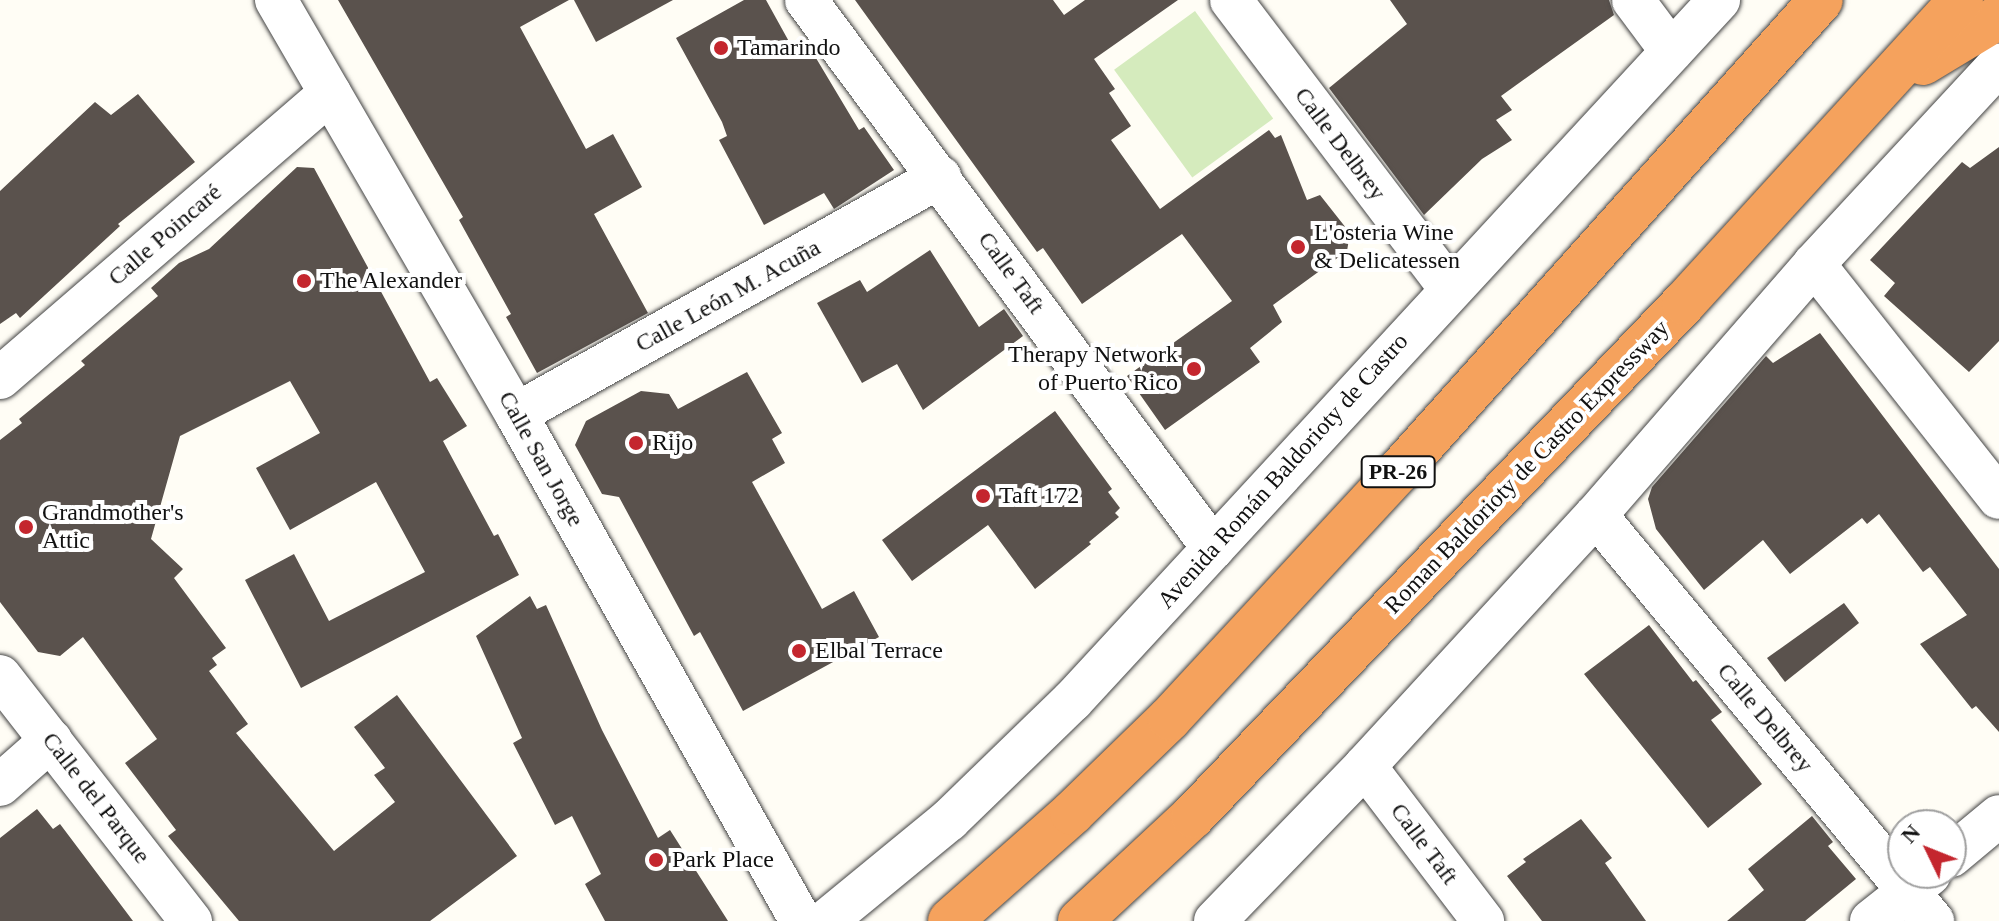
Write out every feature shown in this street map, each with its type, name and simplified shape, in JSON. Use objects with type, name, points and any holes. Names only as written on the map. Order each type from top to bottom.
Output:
[{"type":"highway","name":"PR-26","points":[[950,921],[1072,813],[1170,718],[1399,471],[1821,0]]},
{"type":"highway","name":"Roman Baldorioty de Castro Expressway","points":[[1080,921],[1193,816],[1673,314],[1961,0]]},
{"type":"highway","points":[[1883,86],[1999,17]]},
{"type":"street","name":"Calle San Jorge","points":[[276,0],[516,414],[801,921]]},
{"type":"street","name":"Calle Taft","points":[[806,0],[1213,548]]},
{"type":"street","name":"Calle Delbrey","points":[[1231,0],[1450,289]]},
{"type":"street","points":[[1633,0],[1671,51]]},
{"type":"street","name":"Avenida Román Baldorioty de Castro","points":[[826,921],[949,820],[1072,701],[1719,0]]},
{"type":"street","points":[[1215,921],[1365,766],[1596,515],[1814,264],[1999,64]]},
{"type":"street","name":"Calle Poincaré","points":[[0,378],[330,93]]},
{"type":"street","name":"Calle León M. Acuña","points":[[516,414],[940,177]]},
{"type":"street","points":[[1814,264],[1999,498]]},
{"type":"street","name":"Calle Delbrey","points":[[1596,515],[1924,895]]},
{"type":"street","name":"Calle del Parque","points":[[0,676],[191,921]]},
{"type":"street","points":[[0,785],[51,740]]},
{"type":"street","name":"Calle Taft","points":[[1365,766],[1483,921]]},
{"type":"street","points":[[1967,843],[1999,816]]},
{"type":"street","points":[[1871,921],[1924,895]]},
{"type":"green space","points":[[1195,11],[1273,119],[1192,177],[1114,70]]},
{"type":"building","points":[[338,0],[569,0],[520,27],[586,149],[613,134],[642,187],[594,214],[648,313],[537,373],[506,317],[511,314],[459,220],[463,217]]},
{"type":"building","points":[[574,0],[673,0],[596,42]]},
{"type":"building","points":[[744,0],[766,0],[797,56],[810,48],[859,130],[864,127],[894,170],[834,209],[824,193],[764,225],[719,140],[727,136],[722,122],[676,38]]},
{"type":"building","points":[[855,0],[1053,0],[1064,15],[1085,0],[1178,0],[1094,59],[1115,89],[1109,93],[1131,126],[1111,140],[1160,209],[1269,130],[1275,138],[1281,135],[1307,200],[1320,195],[1350,233],[1347,251],[1273,305],[1282,322],[1250,348],[1260,362],[1165,430],[1127,376],[1232,301],[1182,234],[1082,304],[1043,248],[1037,252]]},
{"type":"building","points":[[1390,0],[1609,0],[1614,15],[1501,96],[1512,110],[1496,120],[1512,140],[1482,159],[1424,215],[1329,88],[1407,24]]},
{"type":"building","points":[[138,94],[195,162],[118,224],[120,226],[20,318],[16,313],[0,324],[0,191],[95,102],[111,115]]},
{"type":"building","points":[[1999,147],[1999,341],[1969,372],[1884,296],[1895,283],[1870,260],[1962,162],[1970,168]]},
{"type":"building","points":[[297,167],[314,168],[430,382],[437,378],[467,426],[443,441],[494,536],[498,534],[519,575],[301,688],[245,580],[294,554],[329,621],[425,572],[376,482],[290,530],[256,468],[320,433],[290,381],[180,436],[151,539],[183,569],[174,578],[226,648],[212,658],[217,665],[209,671],[248,724],[236,733],[334,851],[395,802],[374,775],[385,768],[354,727],[397,695],[517,856],[430,921],[239,921],[168,836],[176,830],[125,763],[157,739],[83,637],[60,656],[38,652],[0,602],[0,440],[22,423],[19,419],[85,365],[81,361],[158,296],[151,288],[179,263],[209,249]]},
{"type":"building","points":[[930,250],[979,327],[1004,309],[1023,336],[923,410],[897,364],[862,383],[817,303],[860,280],[867,292]]},
{"type":"building","points":[[1820,333],[1999,569],[1999,732],[1976,706],[1972,709],[1920,644],[1967,615],[1930,567],[1923,572],[1879,514],[1867,524],[1862,518],[1790,574],[1763,540],[1704,590],[1656,529],[1648,499],[1652,487],[1766,356],[1773,363]]},
{"type":"building","points":[[747,372],[782,433],[772,439],[785,463],[752,482],[822,609],[854,591],[879,637],[743,711],[700,632],[694,636],[619,497],[602,494],[575,445],[586,421],[641,391],[669,394],[678,409]]},
{"type":"building","points":[[1055,411],[1112,489],[1108,492],[1120,508],[1115,513],[1119,517],[1035,589],[988,525],[912,581],[882,540]]},
{"type":"building","points":[[530,596],[537,609],[546,605],[602,730],[658,838],[670,830],[728,921],[605,921],[585,884],[601,874],[572,816],[555,825],[513,743],[522,738],[476,636]]},
{"type":"building","points":[[1844,603],[1859,623],[1785,682],[1767,658]]},
{"type":"building","points":[[1649,625],[1693,682],[1696,680],[1722,712],[1711,720],[1762,784],[1708,828],[1584,674]]},
{"type":"building","points":[[37,809],[53,829],[60,824],[133,921],[0,921],[0,838]]},
{"type":"building","points":[[1812,816],[1833,842],[1828,846],[1856,879],[1805,921],[1727,921],[1764,890],[1748,869]]},
{"type":"building","points":[[1581,819],[1612,858],[1605,863],[1646,921],[1542,921],[1507,876],[1526,862],[1523,859]]},
{"type":"place","name":"Tamarindo","points":[[721,48]]},
{"type":"place","name":"L'osteria Wine & Delicatessen","points":[[1298,247]]},
{"type":"place","name":"The Alexander","points":[[304,281]]},
{"type":"place","name":"Therapy Network of Puerto Rico","points":[[1194,369]]},
{"type":"place","name":"Rijo","points":[[636,443]]},
{"type":"place","name":"Taft 172","points":[[983,496]]},
{"type":"place","name":"Grandmother's Attic","points":[[26,527]]},
{"type":"place","name":"Elbal Terrace","points":[[799,651]]},
{"type":"place","name":"Park Place","points":[[656,860]]}]
